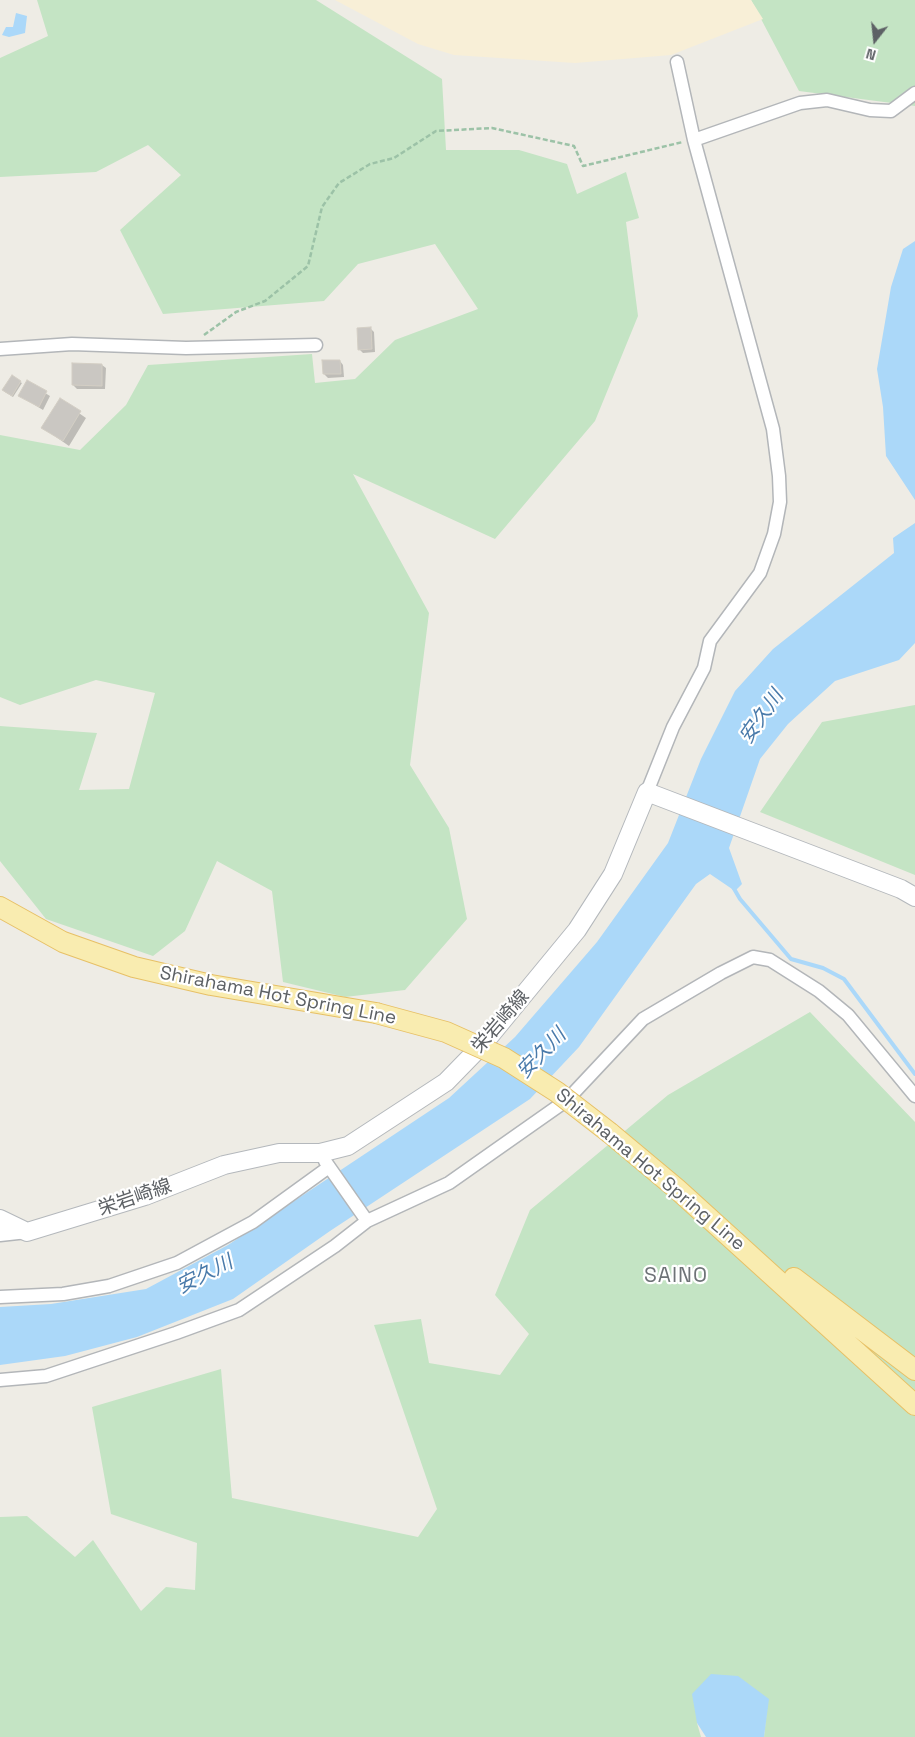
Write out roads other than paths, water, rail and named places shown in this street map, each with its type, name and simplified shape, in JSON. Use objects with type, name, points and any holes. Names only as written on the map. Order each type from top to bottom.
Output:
[{"type":"main road","points":[[647,792],[750,833],[901,889],[915,897]]},
{"type":"main road","name":"栄岩崎線","points":[[27,1232],[145,1196],[224,1165],[279,1153],[325,1160],[446,1082],[484,1043],[577,930],[613,874],[647,792]]},
{"type":"main road","name":"Shirahama Hot Spring Line","points":[[0,907],[63,942],[134,967],[201,983],[376,1013],[446,1032],[504,1058],[557,1092],[677,1189],[915,1405]]},
{"type":"main road","points":[[677,1189],[915,1370]]},
{"type":"main road","points":[[0,1219],[27,1232]]},
{"type":"main road","points":[[757,1261],[878,1378],[915,1419]]},
{"type":"street","points":[[647,792],[673,727],[704,668],[710,641],[760,573],[774,534],[780,502],[773,429],[694,140],[677,62]]},
{"type":"street","points":[[694,140],[800,103],[827,100],[870,110],[891,111],[915,93]]},
{"type":"street","points":[[0,349],[72,344],[186,348],[316,345]]},
{"type":"street","points":[[0,1380],[46,1376],[239,1310],[335,1246],[365,1218],[449,1183],[567,1100],[643,1018],[721,973],[754,958],[770,960],[819,991],[848,1015],[915,1096]]},
{"type":"street","points":[[0,1297],[64,1294],[109,1286],[177,1263],[253,1222],[325,1160],[365,1218]]},
{"type":"street","points":[[0,1235],[27,1232]]},
{"type":"water","points":[[16,13],[27,16],[25,33],[9,37],[2,35],[6,27],[13,27]]},
{"type":"water","points":[[915,241],[915,500],[886,456],[883,407],[877,369],[891,287],[903,249]]},
{"type":"water","name":"安久川","points":[[915,523],[915,643],[899,660],[835,681],[788,724],[760,759],[729,848],[742,884],[735,891],[710,874],[696,884],[579,1047],[530,1099],[330,1231],[233,1299],[137,1337],[65,1356],[0,1365],[0,1307],[51,1304],[146,1289],[228,1245],[449,1098],[515,1037],[597,942],[668,843],[701,759],[735,691],[773,649],[894,553],[893,538]]},
{"type":"water","points":[[711,1674],[738,1676],[769,1699],[764,1737],[706,1737],[697,1723],[692,1694]]},
{"type":"waterway","points":[[733,887],[740,899],[791,959],[823,968],[844,979],[915,1074]]},
{"type":"district","name":"SAINO","points":[[676,1276]]}]
